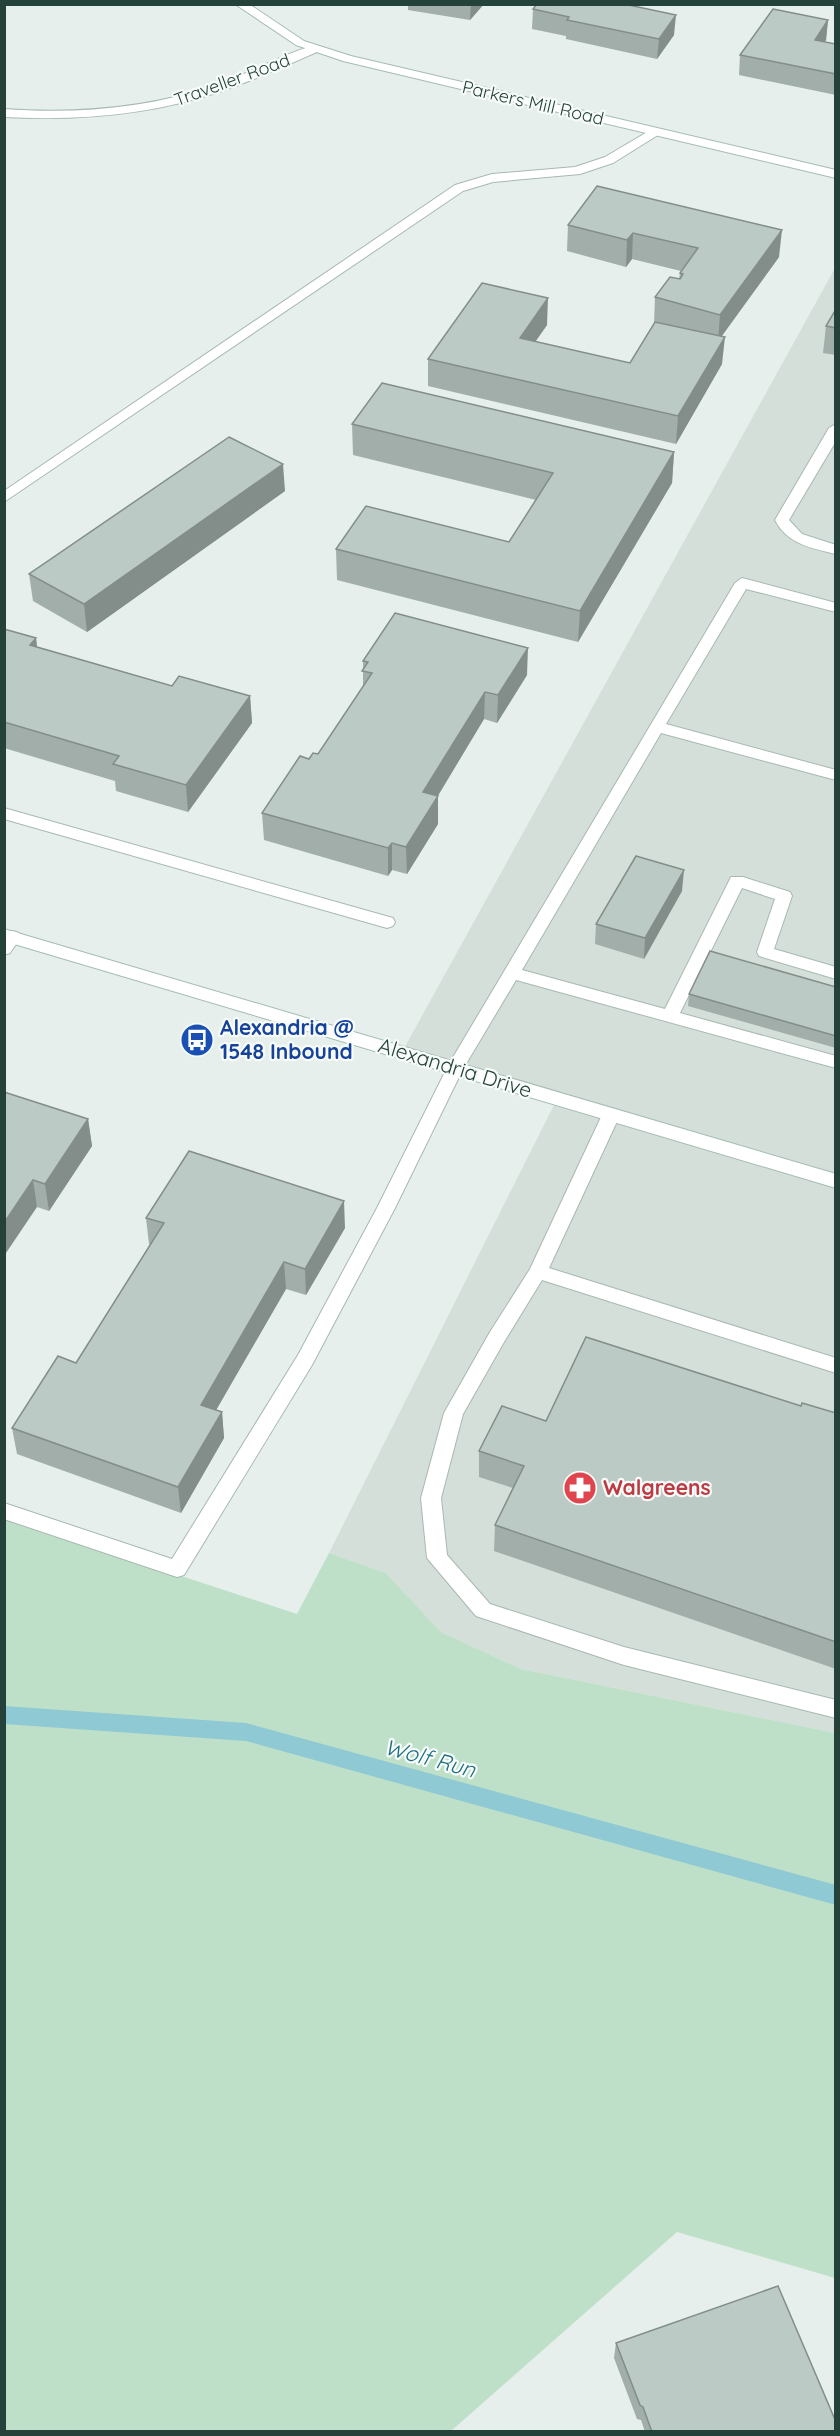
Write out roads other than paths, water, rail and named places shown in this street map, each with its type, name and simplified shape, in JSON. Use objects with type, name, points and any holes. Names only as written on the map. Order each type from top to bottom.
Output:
[{"type":"main road","name":"Parkers Mill Road","points":[[240,4],[300,43],[347,59],[836,174]]},
{"type":"main road","name":"Traveller Road","points":[[4,113],[61,114],[143,108],[218,89],[315,49]]},
{"type":"main road","points":[[4,498],[459,188],[492,178],[576,171],[609,160],[654,132]]},
{"type":"main road","points":[[836,428],[782,520],[785,528],[805,542],[836,550]]},
{"type":"main road","points":[[4,1511],[177,1569],[304,1360],[386,1208],[455,1068],[742,583],[836,608]]},
{"type":"main road","points":[[657,727],[836,775]]},
{"type":"main road","points":[[4,813],[387,922]]},
{"type":"main road","points":[[670,1016],[737,881],[784,896],[765,952],[836,973]]},
{"type":"main road","name":"Alexandria Drive","points":[[7,940],[455,1068],[836,1181]]},
{"type":"main road","points":[[512,972],[836,1062]]},
{"type":"main road","points":[[611,1114],[538,1272],[497,1337],[454,1413],[431,1498],[437,1558],[483,1610],[624,1656],[836,1708]]},
{"type":"main road","points":[[538,1272],[836,1366]]},
{"type":"waterway","name":"Wolf Run","points":[[4,1715],[246,1732],[836,1895]]},
{"type":"place","name":"Alexandria @ 1548 Inbound","points":[[197,1040]]},
{"type":"place","name":"Walgreens","points":[[580,1488]]}]
